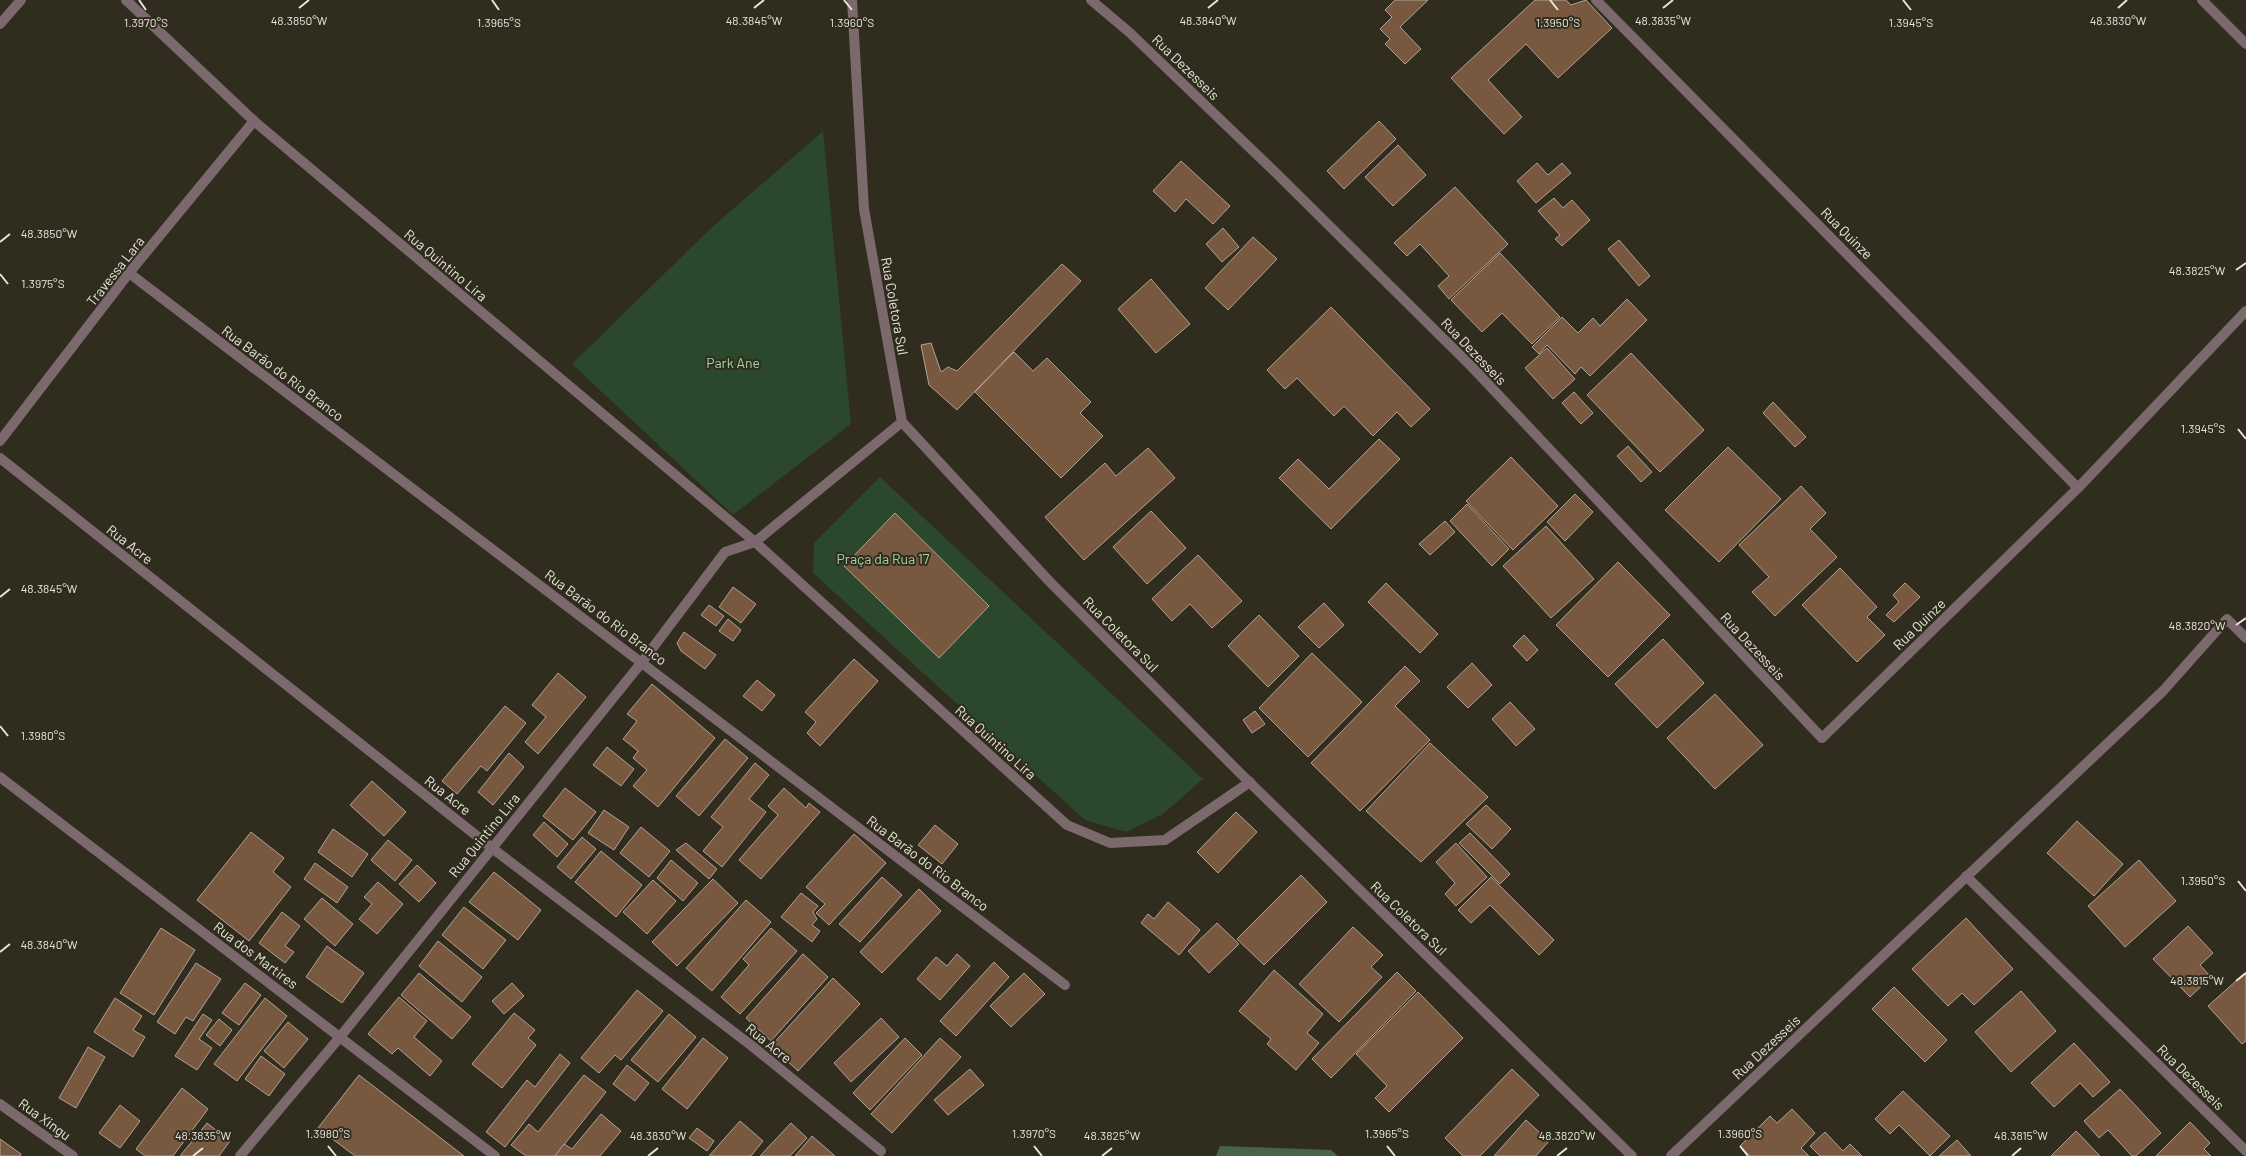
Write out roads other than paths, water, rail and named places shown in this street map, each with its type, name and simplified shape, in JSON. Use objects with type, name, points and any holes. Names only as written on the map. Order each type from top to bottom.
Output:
[{"type":"street","points":[[0,24],[21,0]]},
{"type":"street","name":"Rua Quintino Lira","points":[[126,0],[254,121],[755,542],[1067,825],[1110,843],[1164,840],[1250,782]]},
{"type":"street","name":"Rua Coletora Sul","points":[[852,0],[864,209],[902,422],[1050,582],[1250,782],[1632,1156]]},
{"type":"street","name":"Rua Dezesseis","points":[[1091,0],[1129,32],[1275,172],[1464,359],[1822,738]]},
{"type":"street","name":"Rua Quinze","points":[[1596,0],[2015,422],[2078,488]]},
{"type":"street","points":[[2202,0],[2246,44]]},
{"type":"street","name":"Travessa Lara","points":[[0,441],[129,273],[254,121]]},
{"type":"street","name":"Rua Barão do Rio Branco","points":[[129,273],[1065,985]]},
{"type":"street","name":"Rua Quinze","points":[[1822,738],[2078,488],[2246,312]]},
{"type":"street","name":"Rua Quintino Lira","points":[[240,1156],[340,1037],[642,662],[725,552],[755,542],[902,422]]},
{"type":"street","name":"Rua Acre","points":[[0,458],[492,848],[752,1046],[881,1152]]},
{"type":"street","name":"Rua Dezesseis","points":[[1671,1156],[2163,691],[2227,619],[2246,638]]},
{"type":"street","name":"Rua dos Martires","points":[[0,777],[495,1156]]},
{"type":"street","name":"Rua Dezesseis","points":[[1966,876],[2246,1151]]},
{"type":"street","name":"Rua Xingu","points":[[0,1104],[73,1156]]},
{"type":"park label","name":"Park Ane","points":[[733,362]]},
{"type":"park label","name":"Praça da Rua 17","points":[[883,558]]}]
